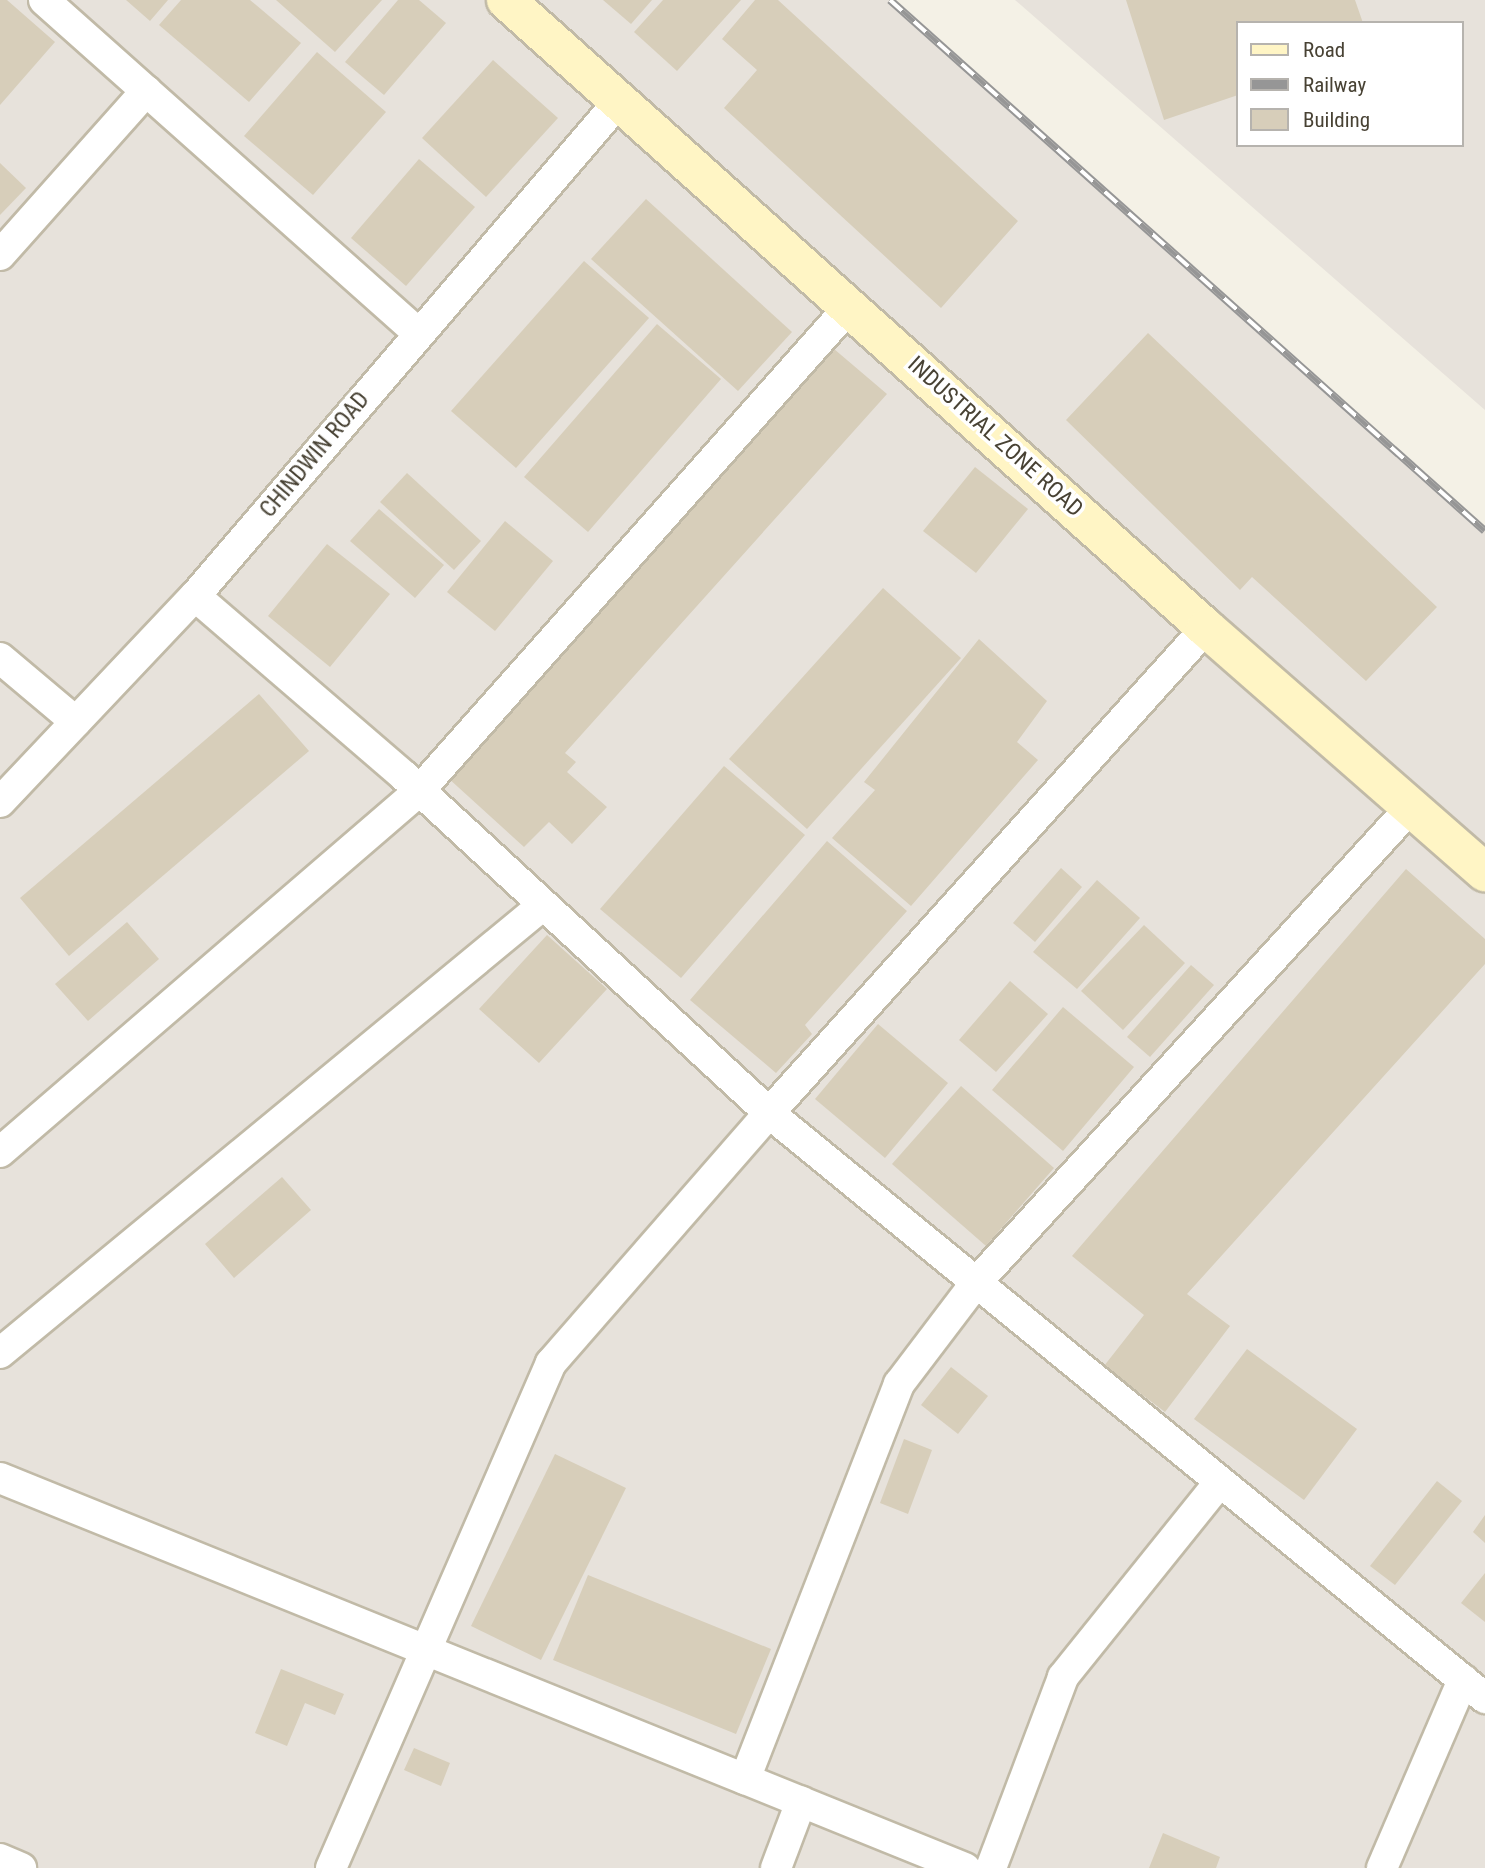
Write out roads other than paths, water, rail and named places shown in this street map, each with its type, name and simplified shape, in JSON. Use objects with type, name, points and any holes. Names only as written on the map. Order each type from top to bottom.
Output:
[{"type":"street","points":[[44,0],[418,333]]},
{"type":"street","name":"INDUSTRIAL ZONE ROAD","points":[[506,0],[621,99],[1206,628],[1485,872]]},
{"type":"street","points":[[0,255],[146,91]]},
{"type":"street","name":"CHINDWIN ROAD","points":[[0,802],[195,596],[621,99]]},
{"type":"street","points":[[0,1152],[419,791],[850,306]]},
{"type":"street","points":[[195,596],[419,791],[769,1112],[975,1284],[1474,1689],[1382,1868]]},
{"type":"street","points":[[331,1868],[551,1363],[769,1112],[1206,628]]},
{"type":"street","points":[[0,658],[76,722]]},
{"type":"street","points":[[745,1779],[899,1384],[975,1284],[1411,807]]},
{"type":"street","points":[[0,1353],[543,905]]},
{"type":"street","points":[[0,1478],[965,1868]]},
{"type":"street","points":[[991,1868],[1063,1677],[1220,1482]]},
{"type":"street","points":[[776,1868],[802,1802]]},
{"type":"street","points":[[0,1859],[22,1868]]},
{"type":"railway","points":[[890,0],[1485,531]]}]
